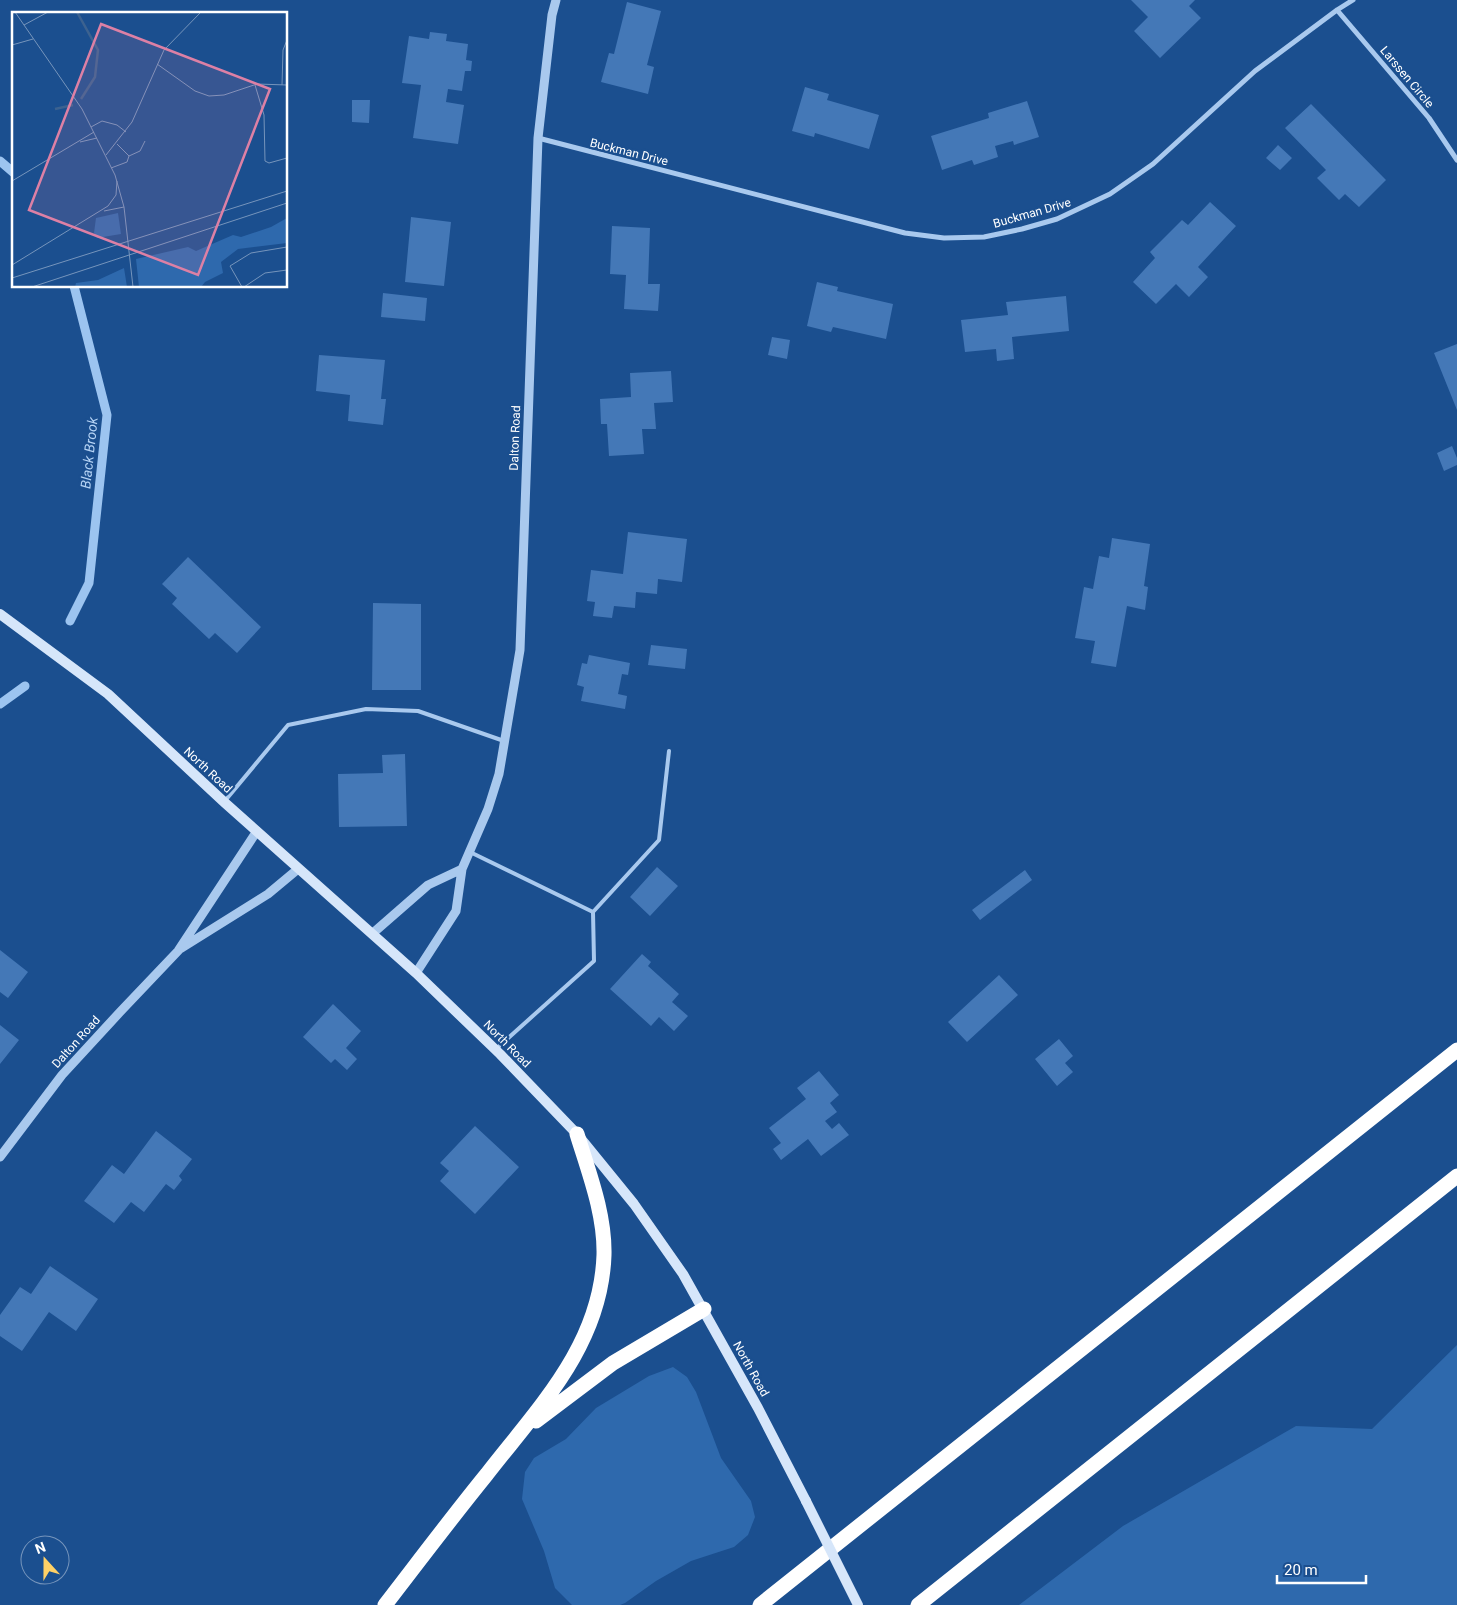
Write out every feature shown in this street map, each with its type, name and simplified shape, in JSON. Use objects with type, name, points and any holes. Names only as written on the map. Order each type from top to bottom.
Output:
[{"type":"highway","points":[[760,1605],[1457,1050]]},
{"type":"highway","points":[[385,1605],[515,1440],[580,1348],[592,1316],[601,1279],[604,1239],[599,1209],[577,1134]]},
{"type":"highway","points":[[918,1605],[1457,1176]]},
{"type":"highway","points":[[515,1440],[598,1373],[704,1309]]},
{"type":"main road","name":"North Road","points":[[0,614],[108,694],[224,802],[416,973],[577,1134],[660,1239],[704,1309],[806,1501],[858,1605]]},
{"type":"street","name":"Dalton Road","points":[[416,973],[456,911],[462,869],[488,809],[499,774],[520,650],[538,138],[552,14],[556,0]]},
{"type":"street","name":"Buckman Drive","points":[[538,138],[905,233],[944,238],[984,237],[1022,229],[1057,218],[1110,194],[1153,164],[1255,71],[1353,0]]},
{"type":"street","name":"Larssen Circle","points":[[1337,10],[1429,118],[1457,160]]},
{"type":"street","name":"Dalton Road","points":[[0,1156],[62,1075],[178,951],[257,831]]},
{"type":"street","name":"Dalton Road","points":[[178,951],[268,894],[298,869]]},
{"type":"street","points":[[373,933],[428,885],[462,869]]},
{"type":"lane","points":[[224,802],[288,725],[366,709],[418,711],[505,741]]},
{"type":"lane","points":[[495,1050],[594,961],[593,912],[659,840],[669,751]]},
{"type":"lane","points":[[470,852],[593,912]]},
{"type":"shaded area","points":[[1457,1345],[1457,1605],[1019,1605],[1123,1526],[1296,1426],[1372,1429]]},
{"type":"shaded area","points":[[673,1367],[687,1377],[696,1392],[721,1458],[751,1501],[755,1517],[748,1535],[734,1547],[691,1561],[620,1605],[572,1605],[555,1588],[544,1551],[522,1499],[525,1472],[534,1458],[566,1439],[596,1408],[649,1376]]},
{"type":"building","points":[[1131,0],[1195,0],[1189,6],[1201,18],[1160,58],[1134,31],[1148,17]]},
{"type":"building","points":[[627,2],[661,11],[647,65],[654,67],[648,94],[601,82],[609,53],[614,54]]},
{"type":"building","points":[[430,32],[447,34],[446,41],[468,44],[466,60],[472,61],[471,71],[465,71],[462,91],[448,89],[446,102],[464,105],[458,144],[413,138],[421,85],[402,83],[409,36],[429,39]]},
{"type":"building","points":[[805,87],[829,94],[827,100],[879,115],[869,149],[815,133],[814,137],[792,131]]},
{"type":"building","points":[[352,100],[370,100],[369,123],[352,122]]},
{"type":"building","points":[[1027,101],[1039,137],[1014,145],[1013,141],[995,146],[998,157],[974,165],[972,160],[942,170],[931,136],[989,118],[988,113]]},
{"type":"building","points":[[1311,104],[1386,180],[1359,207],[1345,194],[1339,200],[1317,178],[1326,170],[1285,128]]},
{"type":"building","points":[[1278,145],[1292,158],[1280,170],[1266,158]]},
{"type":"building","points":[[1210,202],[1236,226],[1198,267],[1208,277],[1189,297],[1176,284],[1156,304],[1133,282],[1155,258],[1150,252],[1182,220],[1188,225]]},
{"type":"building","points":[[411,217],[451,222],[444,286],[405,282]]},
{"type":"building","points":[[612,226],[650,228],[648,284],[660,284],[658,311],[624,309],[626,275],[610,274]]},
{"type":"building","points":[[817,282],[838,287],[837,291],[893,304],[886,339],[833,327],[831,332],[807,326]]},
{"type":"building","points":[[383,293],[427,298],[425,321],[381,317]]},
{"type":"building","points":[[1066,296],[1069,331],[1012,337],[1014,359],[997,361],[996,349],[965,352],[961,320],[1008,315],[1006,302]]},
{"type":"building","points":[[772,337],[790,340],[787,359],[768,355]]},
{"type":"building","points":[[1457,344],[1457,410],[1434,353]]},
{"type":"building","points":[[319,355],[385,360],[381,399],[386,399],[383,425],[348,421],[350,395],[316,391]]},
{"type":"building","points":[[671,371],[673,402],[654,403],[656,429],[642,429],[644,454],[609,456],[607,424],[601,424],[600,399],[631,397],[630,373]]},
{"type":"building","points":[[1452,446],[1457,458],[1457,465],[1444,471],[1437,453]]},
{"type":"building","points":[[628,532],[687,539],[682,582],[658,579],[657,594],[636,592],[635,608],[614,606],[612,618],[593,616],[595,602],[587,601],[591,570],[623,574]]},
{"type":"building","points":[[1112,538],[1150,544],[1144,586],[1148,587],[1145,610],[1127,606],[1116,667],[1091,663],[1095,641],[1075,638],[1084,587],[1093,589],[1099,556],[1109,558]]},
{"type":"building","points":[[188,557],[261,627],[237,653],[215,633],[209,639],[172,604],[177,598],[162,584]]},
{"type":"building","points":[[373,603],[421,604],[421,690],[372,690]]},
{"type":"building","points":[[651,645],[687,649],[685,669],[648,665]]},
{"type":"building","points":[[589,655],[630,663],[628,675],[622,674],[618,694],[627,696],[625,709],[581,701],[584,687],[577,685],[582,663],[587,664]]},
{"type":"building","points":[[405,754],[407,826],[339,827],[338,774],[383,773],[382,755]]},
{"type":"building","points":[[657,867],[678,886],[650,916],[630,897]]},
{"type":"building","points":[[1025,870],[1032,880],[980,920],[972,910]]},
{"type":"building","points":[[0,950],[28,972],[8,998],[0,992]]},
{"type":"building","points":[[642,954],[651,962],[648,966],[679,994],[672,1002],[688,1016],[674,1031],[659,1017],[651,1026],[610,989]]},
{"type":"building","points":[[999,975],[1018,995],[967,1042],[948,1022]]},
{"type":"building","points":[[333,1004],[361,1031],[346,1048],[357,1059],[347,1070],[335,1059],[331,1063],[303,1037]]},
{"type":"building","points":[[0,1025],[19,1040],[0,1064]]},
{"type":"building","points":[[1059,1039],[1073,1056],[1065,1063],[1073,1072],[1057,1086],[1035,1059]]},
{"type":"building","points":[[819,1071],[839,1095],[830,1103],[837,1112],[825,1121],[832,1129],[839,1123],[849,1135],[821,1156],[808,1139],[781,1160],[773,1149],[781,1143],[769,1128],[806,1099],[797,1088]]},
{"type":"building","points":[[475,1126],[519,1167],[475,1214],[440,1181],[449,1171],[440,1163]]},
{"type":"building","points":[[156,1131],[192,1159],[179,1176],[182,1180],[174,1190],[166,1184],[144,1212],[131,1202],[114,1223],[84,1201],[112,1165],[124,1174]]},
{"type":"building","points":[[50,1266],[98,1299],[76,1331],[49,1312],[22,1351],[0,1336],[0,1315],[20,1287],[31,1294]]},
{"type":"waterway","name":"Black Brook","points":[[0,161],[12,171]]},
{"type":"waterway","name":"Black Brook","points":[[70,621],[89,583],[107,415],[75,288]]},
{"type":"waterway","name":"Black Brook","points":[[0,704],[25,686]]}]
